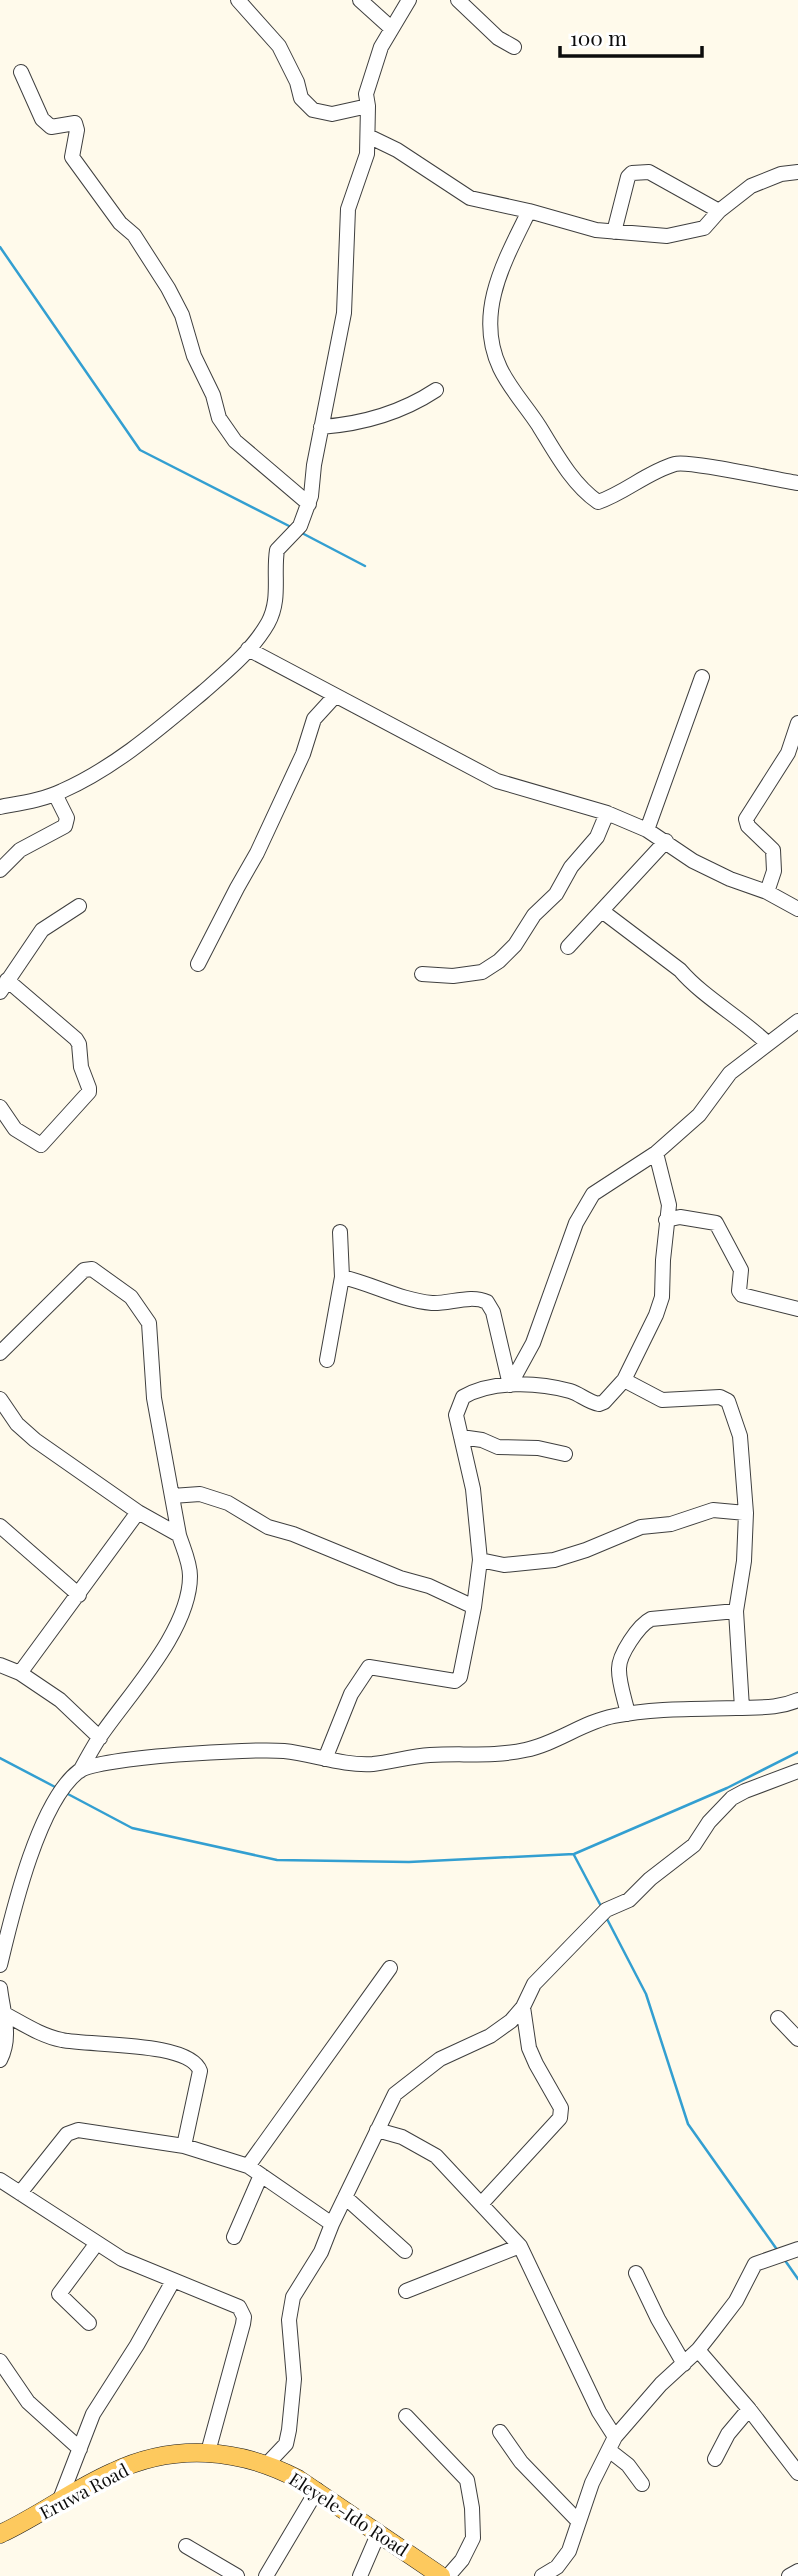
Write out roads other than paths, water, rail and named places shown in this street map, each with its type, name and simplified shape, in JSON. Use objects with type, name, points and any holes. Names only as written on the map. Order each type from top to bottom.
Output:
[{"type":"main road","name":"Eruwa Road","points":[[0,2534],[113,2472],[148,2459],[179,2452],[208,2452],[260,2462]]},
{"type":"main road","name":"Eleyele-Ido Road","points":[[260,2462],[317,2490],[440,2575]]},
{"type":"street","points":[[238,0],[279,46],[297,82],[301,98],[313,110],[332,114],[368,106]]},
{"type":"street","points":[[360,0],[391,28]]},
{"type":"street","points":[[0,807],[55,794],[80,783],[153,734],[239,660],[267,623],[275,606],[277,550],[296,531],[309,504],[344,313],[348,209],[366,154],[366,94],[371,73],[391,28],[409,0]]},
{"type":"street","points":[[458,0],[498,38],[514,47]]},
{"type":"street","points":[[21,72],[42,119],[51,127],[75,123],[77,130],[72,158],[120,223],[134,235],[169,288],[182,315],[194,356],[213,395],[219,418],[235,441],[309,504]]},
{"type":"street","points":[[368,136],[397,150],[470,198],[596,230],[614,232],[667,236],[704,228],[719,211],[751,186],[781,174],[798,172]]},
{"type":"street","points":[[614,232],[628,177],[632,173],[649,172],[719,211]]},
{"type":"street","points":[[529,211],[498,276],[489,322],[491,344],[511,388],[562,463],[590,496],[598,502],[614,496],[679,462],[798,483]]},
{"type":"street","points":[[321,427],[371,421],[418,401],[436,390]]},
{"type":"street","points":[[248,649],[497,781],[607,813],[647,830],[693,861],[730,879],[767,892],[798,909]]},
{"type":"street","points":[[647,830],[702,677]]},
{"type":"street","points":[[198,964],[257,853],[303,754],[314,719],[335,696]]},
{"type":"street","points":[[767,892],[774,871],[772,850],[748,826],[746,819],[788,753],[798,723]]},
{"type":"street","points":[[0,870],[20,850],[65,827],[67,818],[55,794]]},
{"type":"street","points":[[422,974],[453,976],[482,972],[499,961],[515,945],[534,915],[556,894],[571,867],[597,837],[607,813]]},
{"type":"street","points":[[568,947],[666,841]]},
{"type":"street","points":[[0,1107],[15,1129],[41,1145],[89,1092],[76,1039],[3,986],[42,930],[79,906]]},
{"type":"street","points":[[602,911],[680,970],[695,986],[749,1025],[768,1043]]},
{"type":"street","points":[[510,1385],[533,1343],[585,1204],[593,1194],[614,1178],[656,1153],[699,1115],[730,1073],[798,1021]]},
{"type":"street","points":[[325,1759],[351,1694],[369,1667],[455,1681],[460,1676],[480,1560],[473,1489],[456,1415],[463,1397],[472,1392],[510,1385],[545,1386],[572,1392],[599,1404],[624,1380],[662,1297],[668,1195],[656,1153]]},
{"type":"street","points":[[666,1220],[680,1217],[716,1223],[741,1270],[739,1291],[742,1295],[798,1309]]},
{"type":"street","points":[[327,1360],[342,1277],[340,1232]]},
{"type":"street","points":[[0,1353],[84,1270],[92,1269],[131,1297],[149,1323],[154,1398],[179,1535],[190,1576],[180,1618],[165,1645],[80,1771],[62,1791],[43,1823],[30,1857],[0,1965]]},
{"type":"street","points":[[342,1277],[415,1300],[434,1303],[475,1299],[487,1302],[493,1312],[510,1385]]},
{"type":"street","points":[[624,1380],[662,1400],[720,1397],[728,1401],[740,1436],[746,1513],[744,1561],[736,1611],[742,1708]]},
{"type":"street","points":[[2,1409],[35,1440],[138,1512],[179,1535]]},
{"type":"street","points":[[461,1437],[482,1440],[498,1447],[538,1448],[565,1454]]},
{"type":"street","points":[[172,1496],[200,1494],[228,1503],[268,1527],[293,1534],[474,1607]]},
{"type":"street","points":[[480,1560],[504,1565],[554,1560],[641,1527],[671,1524],[713,1510],[746,1513]]},
{"type":"street","points":[[20,1673],[138,1512]]},
{"type":"street","points":[[0,1526],[79,1595]]},
{"type":"street","points":[[628,1714],[618,1669],[621,1658],[643,1623],[651,1619],[736,1611]]},
{"type":"street","points":[[0,1665],[20,1673],[60,1700],[100,1738]]},
{"type":"street","points":[[80,1771],[99,1764],[202,1753],[271,1750],[359,1764],[374,1764],[414,1756],[478,1755],[526,1750],[589,1724],[628,1714],[783,1707],[798,1700]]},
{"type":"street","points":[[260,2462],[286,2444],[289,2430],[294,2379],[290,2341],[291,2305],[300,2283],[321,2252],[395,2094],[440,2059],[490,2036],[511,2021],[523,2007],[534,1984],[606,1910],[629,1900],[694,1845],[724,1805],[745,1791],[798,1771]]},
{"type":"street","points":[[248,2166],[390,1968]]},
{"type":"street","points":[[0,1988],[8,2037],[0,2060]]},
{"type":"street","points":[[482,2203],[562,2114],[529,2048],[523,2007]]},
{"type":"street","points":[[3,2013],[60,2040],[170,2052],[191,2059],[200,2071],[184,2146]]},
{"type":"street","points":[[778,2018],[798,2039]]},
{"type":"street","points":[[20,2193],[72,2130],[184,2146],[248,2166],[332,2224]]},
{"type":"street","points":[[377,2130],[402,2137],[436,2156],[520,2246],[599,2413],[615,2437]]},
{"type":"street","points":[[234,2237],[261,2175]]},
{"type":"street","points":[[0,2180],[122,2259],[239,2307],[244,2317],[208,2452]]},
{"type":"street","points":[[345,2197],[405,2251]]},
{"type":"street","points":[[89,2323],[59,2294],[59,2290],[97,2243]]},
{"type":"street","points":[[406,2291],[520,2246]]},
{"type":"street","points":[[542,2576],[564,2560],[592,2483],[615,2437],[661,2384],[698,2350],[736,2301],[755,2264],[798,2249]]},
{"type":"street","points":[[636,2273],[684,2364]]},
{"type":"street","points":[[59,2502],[93,2414],[137,2345],[173,2281]]},
{"type":"street","points":[[698,2350],[798,2473]]},
{"type":"street","points":[[0,2361],[28,2402],[80,2449]]},
{"type":"street","points":[[715,2459],[728,2434],[749,2410]]},
{"type":"street","points":[[406,2416],[467,2480],[473,2538],[462,2560],[440,2575]]},
{"type":"street","points":[[500,2432],[521,2462],[578,2521]]},
{"type":"street","points":[[610,2451],[628,2465],[642,2484]]},
{"type":"street","points":[[266,2576],[317,2490]]},
{"type":"street","points":[[360,2576],[379,2532]]},
{"type":"street","points":[[186,2546],[237,2576]]},
{"type":"street","points":[[789,2576],[798,2571]]},
{"type":"waterway","points":[[0,247],[140,450],[291,527]]},
{"type":"waterway","points":[[300,532],[365,566]]},
{"type":"waterway","points":[[66,1793],[132,1828],[277,1860],[409,1862],[574,1854],[727,1788],[798,1752]]},
{"type":"waterway","points":[[0,1758],[57,1788]]},
{"type":"waterway","points":[[574,1855],[602,1908]]},
{"type":"waterway","points":[[606,1917],[646,1994],[688,2124],[778,2251]]},
{"type":"waterway","points":[[784,2259],[798,2279]]}]
